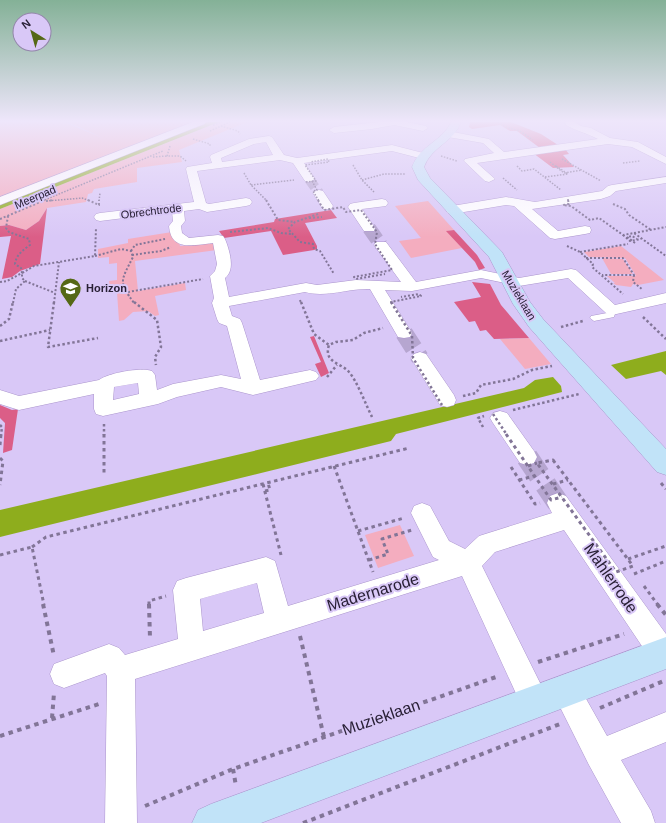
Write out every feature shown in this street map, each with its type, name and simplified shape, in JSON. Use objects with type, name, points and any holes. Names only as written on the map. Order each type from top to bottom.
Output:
[{"type":"street","points":[[0,201],[103,160]]},
{"type":"street","points":[[191,168],[216,161],[238,162],[251,160]]},
{"type":"street","points":[[302,160],[298,161],[309,180]]},
{"type":"street","name":"Muzieklaan","points":[[424,160],[418,164],[418,170],[424,180],[496,255],[507,279],[522,304],[536,323],[666,465]]},
{"type":"street","points":[[469,161],[489,179]]},
{"type":"street","name":"Obrechtrode","points":[[191,168],[201,205]]},
{"type":"street","points":[[452,210],[506,201],[536,206],[606,194],[612,188],[666,180]]},
{"type":"street","points":[[319,193],[327,206]]},
{"type":"street","name":"Obrechtrode","points":[[100,217],[177,207],[201,205],[207,208],[246,202]]},
{"type":"street","points":[[369,228],[354,207],[382,203]]},
{"type":"street","points":[[518,203],[555,235],[585,230]]},
{"type":"street","points":[[177,207],[178,221],[175,226],[176,235],[184,240],[218,239],[224,264],[222,273],[217,276],[222,298],[220,303],[225,319],[234,323],[253,388]]},
{"type":"street","points":[[381,245],[412,287]]},
{"type":"street","points":[[220,303],[306,287],[316,290],[379,279],[412,287],[481,274],[519,282],[571,273],[612,310],[628,301],[666,298]]},
{"type":"street","points":[[379,279],[401,329]]},
{"type":"street","points":[[420,358],[445,402]]},
{"type":"street","points":[[0,397],[19,403],[104,386],[109,382],[146,375],[149,399]]},
{"type":"street","points":[[104,386],[104,409],[149,399],[173,391],[221,381],[253,388],[310,376]]},
{"type":"street","points":[[499,419],[531,462]]},
{"type":"street","name":"Madernarode","points":[[121,684],[150,661],[379,589],[468,563],[487,544],[560,501]]},
{"type":"street","name":"Mahlerrode","points":[[560,501],[660,653]]},
{"type":"street","points":[[426,519],[441,550],[468,563],[519,669],[560,704],[600,754],[639,823]]},
{"type":"street","points":[[192,648],[186,590],[266,569],[279,621]]},
{"type":"street","points":[[230,819],[560,704],[660,653]]},
{"type":"street","points":[[64,674],[109,658],[121,684],[121,819]]},
{"type":"street","points":[[600,754],[666,727]]},
{"type":"lane","points":[[594,318],[611,315],[612,310]]},
{"type":"path","name":"Meerpad","points":[[0,219],[8,217],[8,215],[141,160]]},
{"type":"path","points":[[185,160],[191,168]]},
{"type":"path","points":[[310,162],[320,160]]},
{"type":"path","points":[[251,186],[309,180],[316,181],[305,165],[329,162],[328,160]]},
{"type":"path","points":[[353,160],[362,180],[368,184],[382,203]]},
{"type":"path","points":[[566,160],[612,188]]},
{"type":"path","points":[[238,162],[251,186],[262,196],[278,220],[294,222],[305,218]]},
{"type":"path","points":[[513,163],[522,171],[534,169],[561,190]]},
{"type":"path","points":[[545,177],[568,174],[556,166],[554,166],[564,173],[582,170]]},
{"type":"path","points":[[362,180],[394,172],[410,174]]},
{"type":"path","points":[[309,180],[317,190],[313,191],[324,210],[342,207],[346,212],[361,210],[377,232],[375,244],[392,270],[354,277],[356,279],[379,279]]},
{"type":"path","points":[[38,199],[43,201],[82,198],[99,205],[100,193]]},
{"type":"path","points":[[567,195],[569,204],[563,205],[571,206],[590,220],[599,218],[630,241],[642,238]]},
{"type":"path","points":[[601,195],[614,205],[621,206],[628,212],[629,215],[651,230]]},
{"type":"path","points":[[8,217],[6,228],[9,232],[29,239],[30,245],[21,252],[15,260],[15,264],[21,268],[22,278],[25,281],[55,293]]},
{"type":"path","points":[[96,256],[96,221],[100,217]]},
{"type":"path","points":[[281,233],[288,229],[294,222]]},
{"type":"path","points":[[623,236],[666,227]]},
{"type":"path","points":[[218,239],[228,232],[268,228],[281,233],[292,234]]},
{"type":"path","points":[[288,229],[300,242],[313,244],[314,249],[320,251],[341,286]]},
{"type":"path","points":[[634,233],[666,256]]},
{"type":"path","points":[[555,235],[568,247],[580,252],[593,264],[592,267],[661,332],[662,336],[666,339]]},
{"type":"path","points":[[635,243],[627,237],[632,236],[637,239]]},
{"type":"path","points":[[146,375],[156,368],[155,357],[161,347],[157,320],[134,303],[122,285],[122,279],[132,257],[131,251],[135,245],[162,239],[184,240]]},
{"type":"path","points":[[132,255],[161,251],[184,240]]},
{"type":"path","points":[[580,252],[628,244]]},
{"type":"path","points":[[0,282],[7,281],[22,274],[34,266],[96,256],[121,249],[131,251]]},
{"type":"path","points":[[585,258],[623,258],[634,275],[633,282],[645,291]]},
{"type":"path","points":[[58,262],[48,347],[98,338]]},
{"type":"path","points":[[602,276],[634,275]]},
{"type":"path","points":[[128,292],[217,276]]},
{"type":"path","points":[[0,326],[9,319],[16,289],[25,281]]},
{"type":"path","points":[[295,289],[314,334],[329,344],[353,340],[364,333],[401,329]]},
{"type":"path","points":[[400,297],[419,294],[421,296],[391,302],[412,336],[413,358],[445,402],[476,393],[481,386],[513,379],[532,370],[558,365]]},
{"type":"path","points":[[560,328],[594,318]]},
{"type":"path","points":[[0,341],[50,330]]},
{"type":"path","points":[[329,344],[327,351],[330,358],[337,365],[349,371],[372,417]]},
{"type":"path","points":[[531,462],[553,460],[633,566],[616,572],[560,501],[499,419],[510,410],[583,393]]},
{"type":"path","points":[[104,409],[104,474]]},
{"type":"path","points":[[0,425],[2,427],[0,445]]},
{"type":"path","points":[[0,555],[32,547],[46,537],[409,448]]},
{"type":"path","points":[[0,458],[4,460],[0,485]]},
{"type":"path","points":[[531,462],[534,476],[551,500],[560,501]]},
{"type":"path","points":[[334,466],[379,589]]},
{"type":"path","points":[[519,480],[534,476]]},
{"type":"path","points":[[560,501],[568,480]]},
{"type":"path","points":[[265,491],[270,490],[268,483]]},
{"type":"path","points":[[358,531],[426,519]]},
{"type":"path","points":[[369,560],[388,554],[382,539],[426,519]]},
{"type":"path","points":[[628,559],[666,546]]},
{"type":"path","points":[[32,547],[56,668],[64,674]]},
{"type":"path","points":[[638,579],[634,573],[666,561]]},
{"type":"path","points":[[643,585],[666,614]]},
{"type":"path","points":[[150,661],[149,601],[186,590]]},
{"type":"path","points":[[303,823],[560,704],[660,653]]},
{"type":"path","name":"Muzieklaan","points":[[121,819],[234,769],[519,669],[660,653]]},
{"type":"path","points":[[0,736],[121,684]]},
{"type":"shaded area","points":[[0,160],[111,160],[0,204]]},
{"type":"shaded area","points":[[111,160],[122,160],[0,209],[0,204]]},
{"type":"shaded area","points":[[122,160],[182,160],[182,162],[137,168],[137,182],[94,189],[92,193],[88,194],[86,202],[47,208],[39,221],[26,230],[9,225],[0,226],[0,209]]},
{"type":"shaded area","points":[[543,160],[568,160],[574,167],[553,168]]},
{"type":"shaded area","points":[[428,201],[454,230],[447,231],[462,248],[411,258],[399,241],[421,238],[395,206]]},
{"type":"shaded area","points":[[47,208],[40,264],[20,271],[12,277],[2,279],[11,236],[0,237],[0,226],[9,225],[26,230],[39,221]]},
{"type":"shaded area","points":[[331,210],[337,218],[305,223],[317,246],[317,249],[314,250],[283,255],[271,231],[224,238],[219,231],[274,222],[275,219]]},
{"type":"shaded area","points":[[454,230],[477,255],[485,268],[479,270],[475,262],[446,231]]},
{"type":"shaded area","points":[[172,232],[179,241],[180,246],[215,243],[217,250],[135,261],[138,291],[185,283],[186,290],[155,296],[159,315],[155,316],[148,311],[133,312],[124,320],[119,321],[117,292],[110,293],[109,281],[117,280],[117,263],[109,264],[109,257],[98,258],[98,249],[128,243],[128,239]]},
{"type":"shaded area","points":[[621,246],[664,280],[638,285],[633,284],[631,287],[616,285],[607,276],[636,276],[625,258],[589,257],[584,252]]},
{"type":"shaded area","points":[[602,258],[623,259],[633,274],[611,274]]},
{"type":"shaded area","points":[[472,282],[490,284],[501,305],[529,338],[494,339],[486,330],[480,331],[475,321],[469,322],[454,302],[481,297]]},
{"type":"shaded area","points":[[314,336],[329,373],[321,377],[315,364],[321,362],[310,337]]},
{"type":"shaded area","points":[[529,338],[551,364],[525,369],[500,339]]},
{"type":"shaded area","points":[[666,351],[666,375],[661,371],[626,379],[611,365]]},
{"type":"shaded area","points":[[553,377],[561,386],[562,392],[396,434],[391,441],[0,537],[0,510],[524,388],[535,380]]},
{"type":"shaded area","points":[[0,405],[12,410],[18,409],[12,450],[3,453],[5,423],[0,418]]},
{"type":"shaded area","points":[[400,525],[414,556],[378,568],[365,535]]},
{"type":"tunnel","points":[[309,179],[319,193]]},
{"type":"tunnel","points":[[369,228],[381,245]]},
{"type":"tunnel","points":[[404,333],[420,358]]},
{"type":"tunnel","points":[[527,457],[558,503]]},
{"type":"place","name":"Horizon","points":[[70,308]]}]
